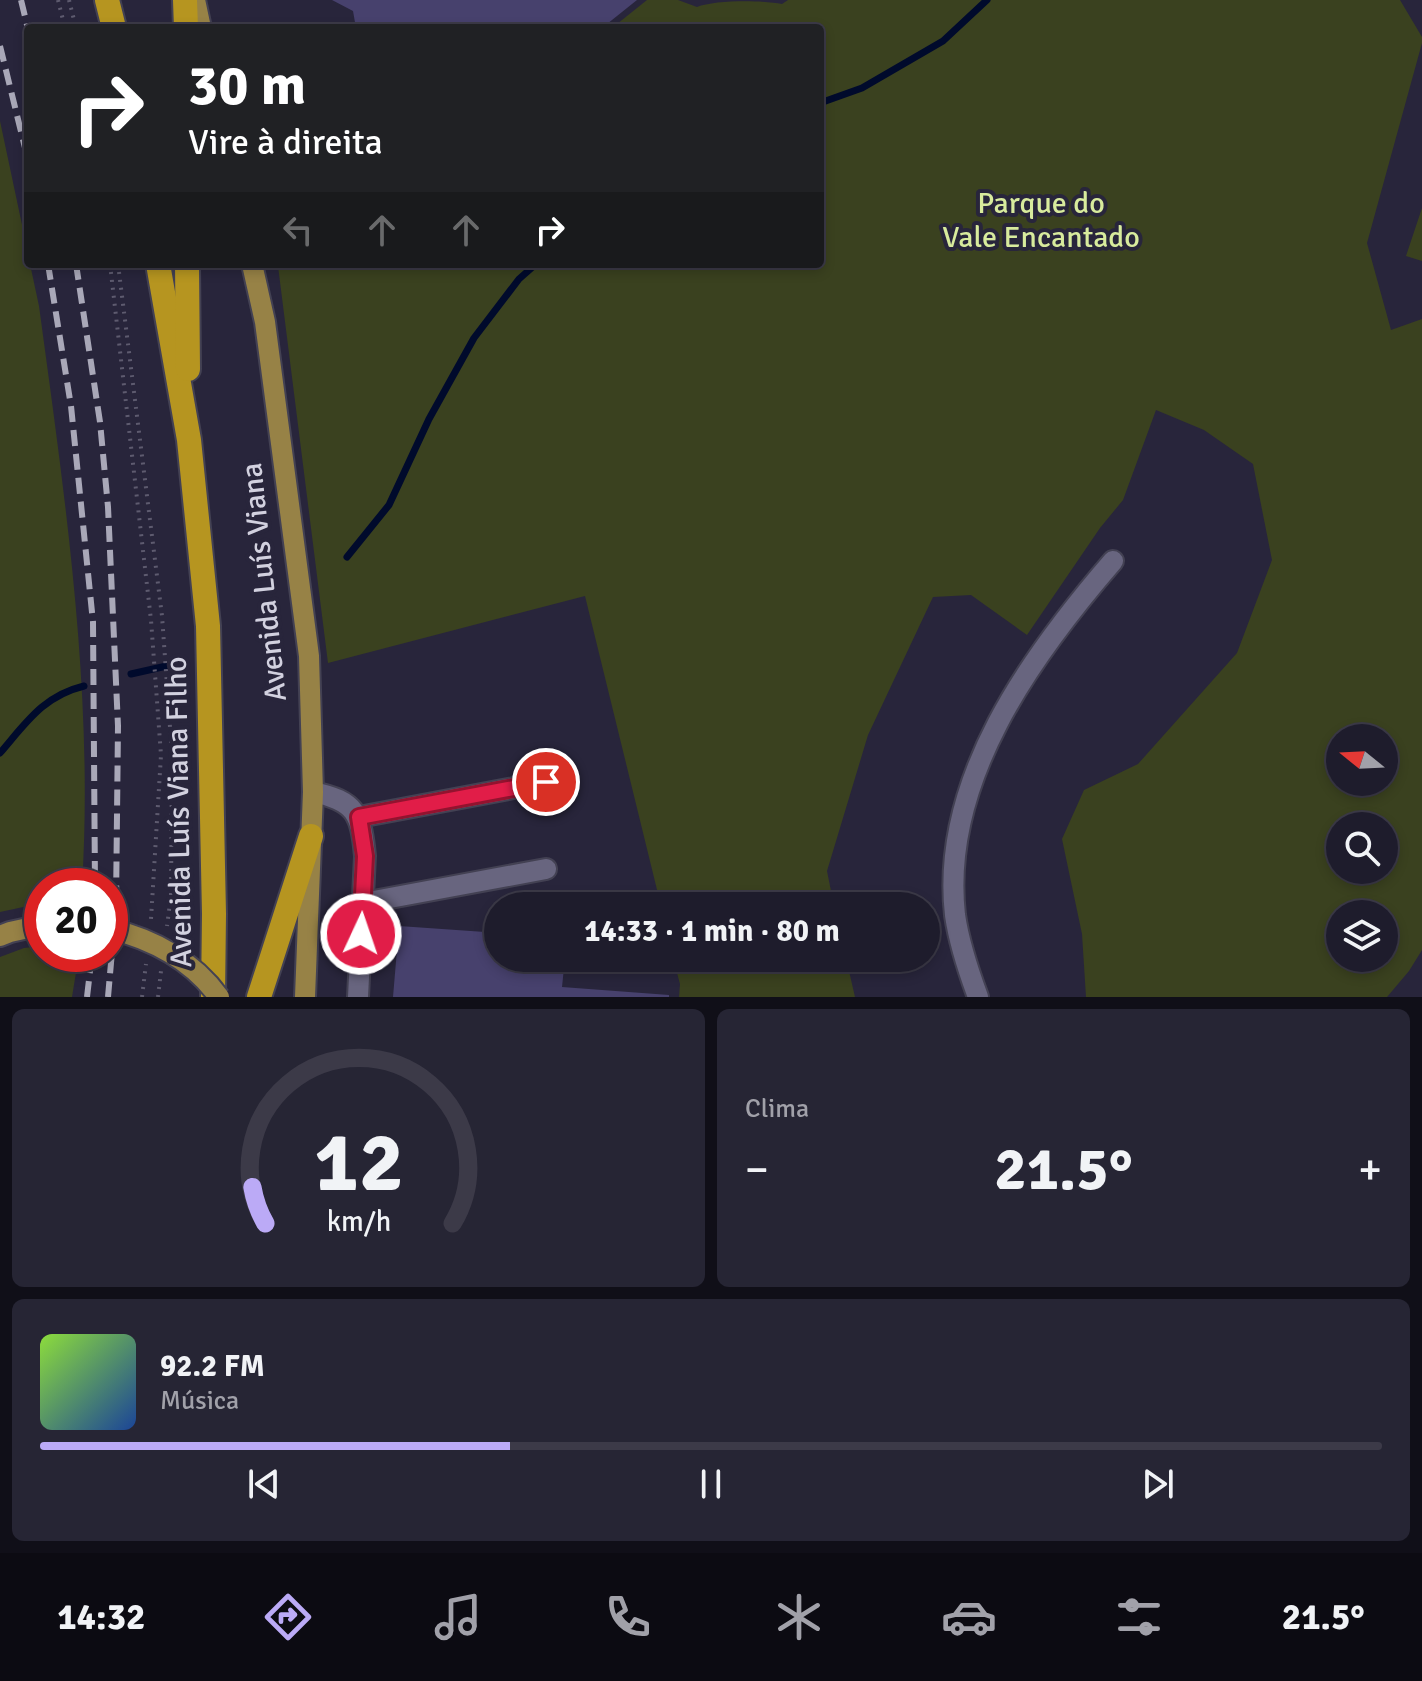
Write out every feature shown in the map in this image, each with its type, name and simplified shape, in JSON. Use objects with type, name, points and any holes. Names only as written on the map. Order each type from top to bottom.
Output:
[{"type":"highway","points":[[107,0],[113,24]]},
{"type":"highway","points":[[185,0],[186,24]]},
{"type":"highway","points":[[159,268],[189,440]]},
{"type":"highway","points":[[187,268],[189,440]]},
{"type":"highway","name":"Avenida Luís Viana","points":[[189,440],[208,626]]},
{"type":"highway","name":"Avenida Luís Viana Filho","points":[[208,626],[213,997]]},
{"type":"highway","points":[[259,997],[311,836]]},
{"type":"main road","points":[[195,0],[200,24]]},
{"type":"main road","name":"Avenida Luís Viana","points":[[253,268],[265,322],[309,656],[313,792],[311,836]]},
{"type":"main road","points":[[305,997],[311,836]]},
{"type":"main road","points":[[0,936],[24,929]]},
{"type":"main road","points":[[128,934],[184,960],[206,978],[219,997]]},
{"type":"street","points":[[978,997],[964,961],[955,914],[955,863],[965,808],[981,760],[1006,709],[1071,609],[1113,561]]},
{"type":"street","points":[[359,817],[546,782]]},
{"type":"street","points":[[313,792],[349,804],[359,817],[365,856],[358,997]]},
{"type":"street","points":[[363,903],[546,869]]},
{"type":"path","points":[[58,0],[64,24]]},
{"type":"path","points":[[69,0],[75,24]]},
{"type":"path","points":[[110,268],[151,620],[161,755],[151,921]]},
{"type":"path","points":[[118,268],[162,616],[172,755],[171,896],[165,939]]},
{"type":"path","points":[[142,997],[147,952]]},
{"type":"path","points":[[158,997],[161,968]]},
{"type":"green space","name":"Parque do Vale Encantado","points":[[647,0],[678,0],[697,7],[738,1],[782,4],[788,0],[1400,0],[1422,37],[1422,43],[1367,243],[1391,330],[1422,319],[1422,950],[1387,997],[1086,997],[1082,934],[1062,839],[1084,790],[1138,764],[1237,653],[1272,560],[1253,464],[1204,430],[1156,410],[1123,500],[1100,528],[1027,635],[971,595],[933,597],[868,735],[827,871],[831,892],[658,892],[585,596],[328,663],[278,268],[824,268],[824,24],[617,24]]},
{"type":"green space","points":[[0,121],[24,234],[24,268],[31,268],[39,306],[75,595],[84,741],[83,868],[24,868],[24,907],[0,912]]},
{"type":"green space","points":[[1422,208],[1422,261],[1406,256]]},
{"type":"green space","points":[[24,948],[24,972],[76,972],[72,997],[0,997],[0,957]]},
{"type":"green space","points":[[677,972],[849,972],[855,997],[679,997]]},
{"type":"building","points":[[332,0],[637,0],[607,24],[355,24],[353,11]]},
{"type":"building","points":[[399,926],[484,932],[484,972],[564,972],[562,987],[669,995],[669,997],[393,997]]},
{"type":"waterway","points":[[824,102],[862,88],[943,41],[987,0]]},
{"type":"waterway","points":[[347,557],[389,505],[429,419],[474,338],[519,279],[531,268]]},
{"type":"waterway","points":[[131,674],[171,665]]},
{"type":"waterway","points":[[0,753],[46,704],[57,696],[84,686]]},
{"type":"railway","points":[[21,0],[27,24]]},
{"type":"railway","points":[[0,46],[24,144]]},
{"type":"railway","points":[[49,268],[71,406],[93,622],[95,868]]},
{"type":"railway","points":[[77,268],[100,422],[108,507],[118,726],[116,906],[108,997]]},
{"type":"railway","points":[[87,997],[90,972]]},
{"type":"route","points":[[361,934],[365,856],[359,817],[546,782]]}]
